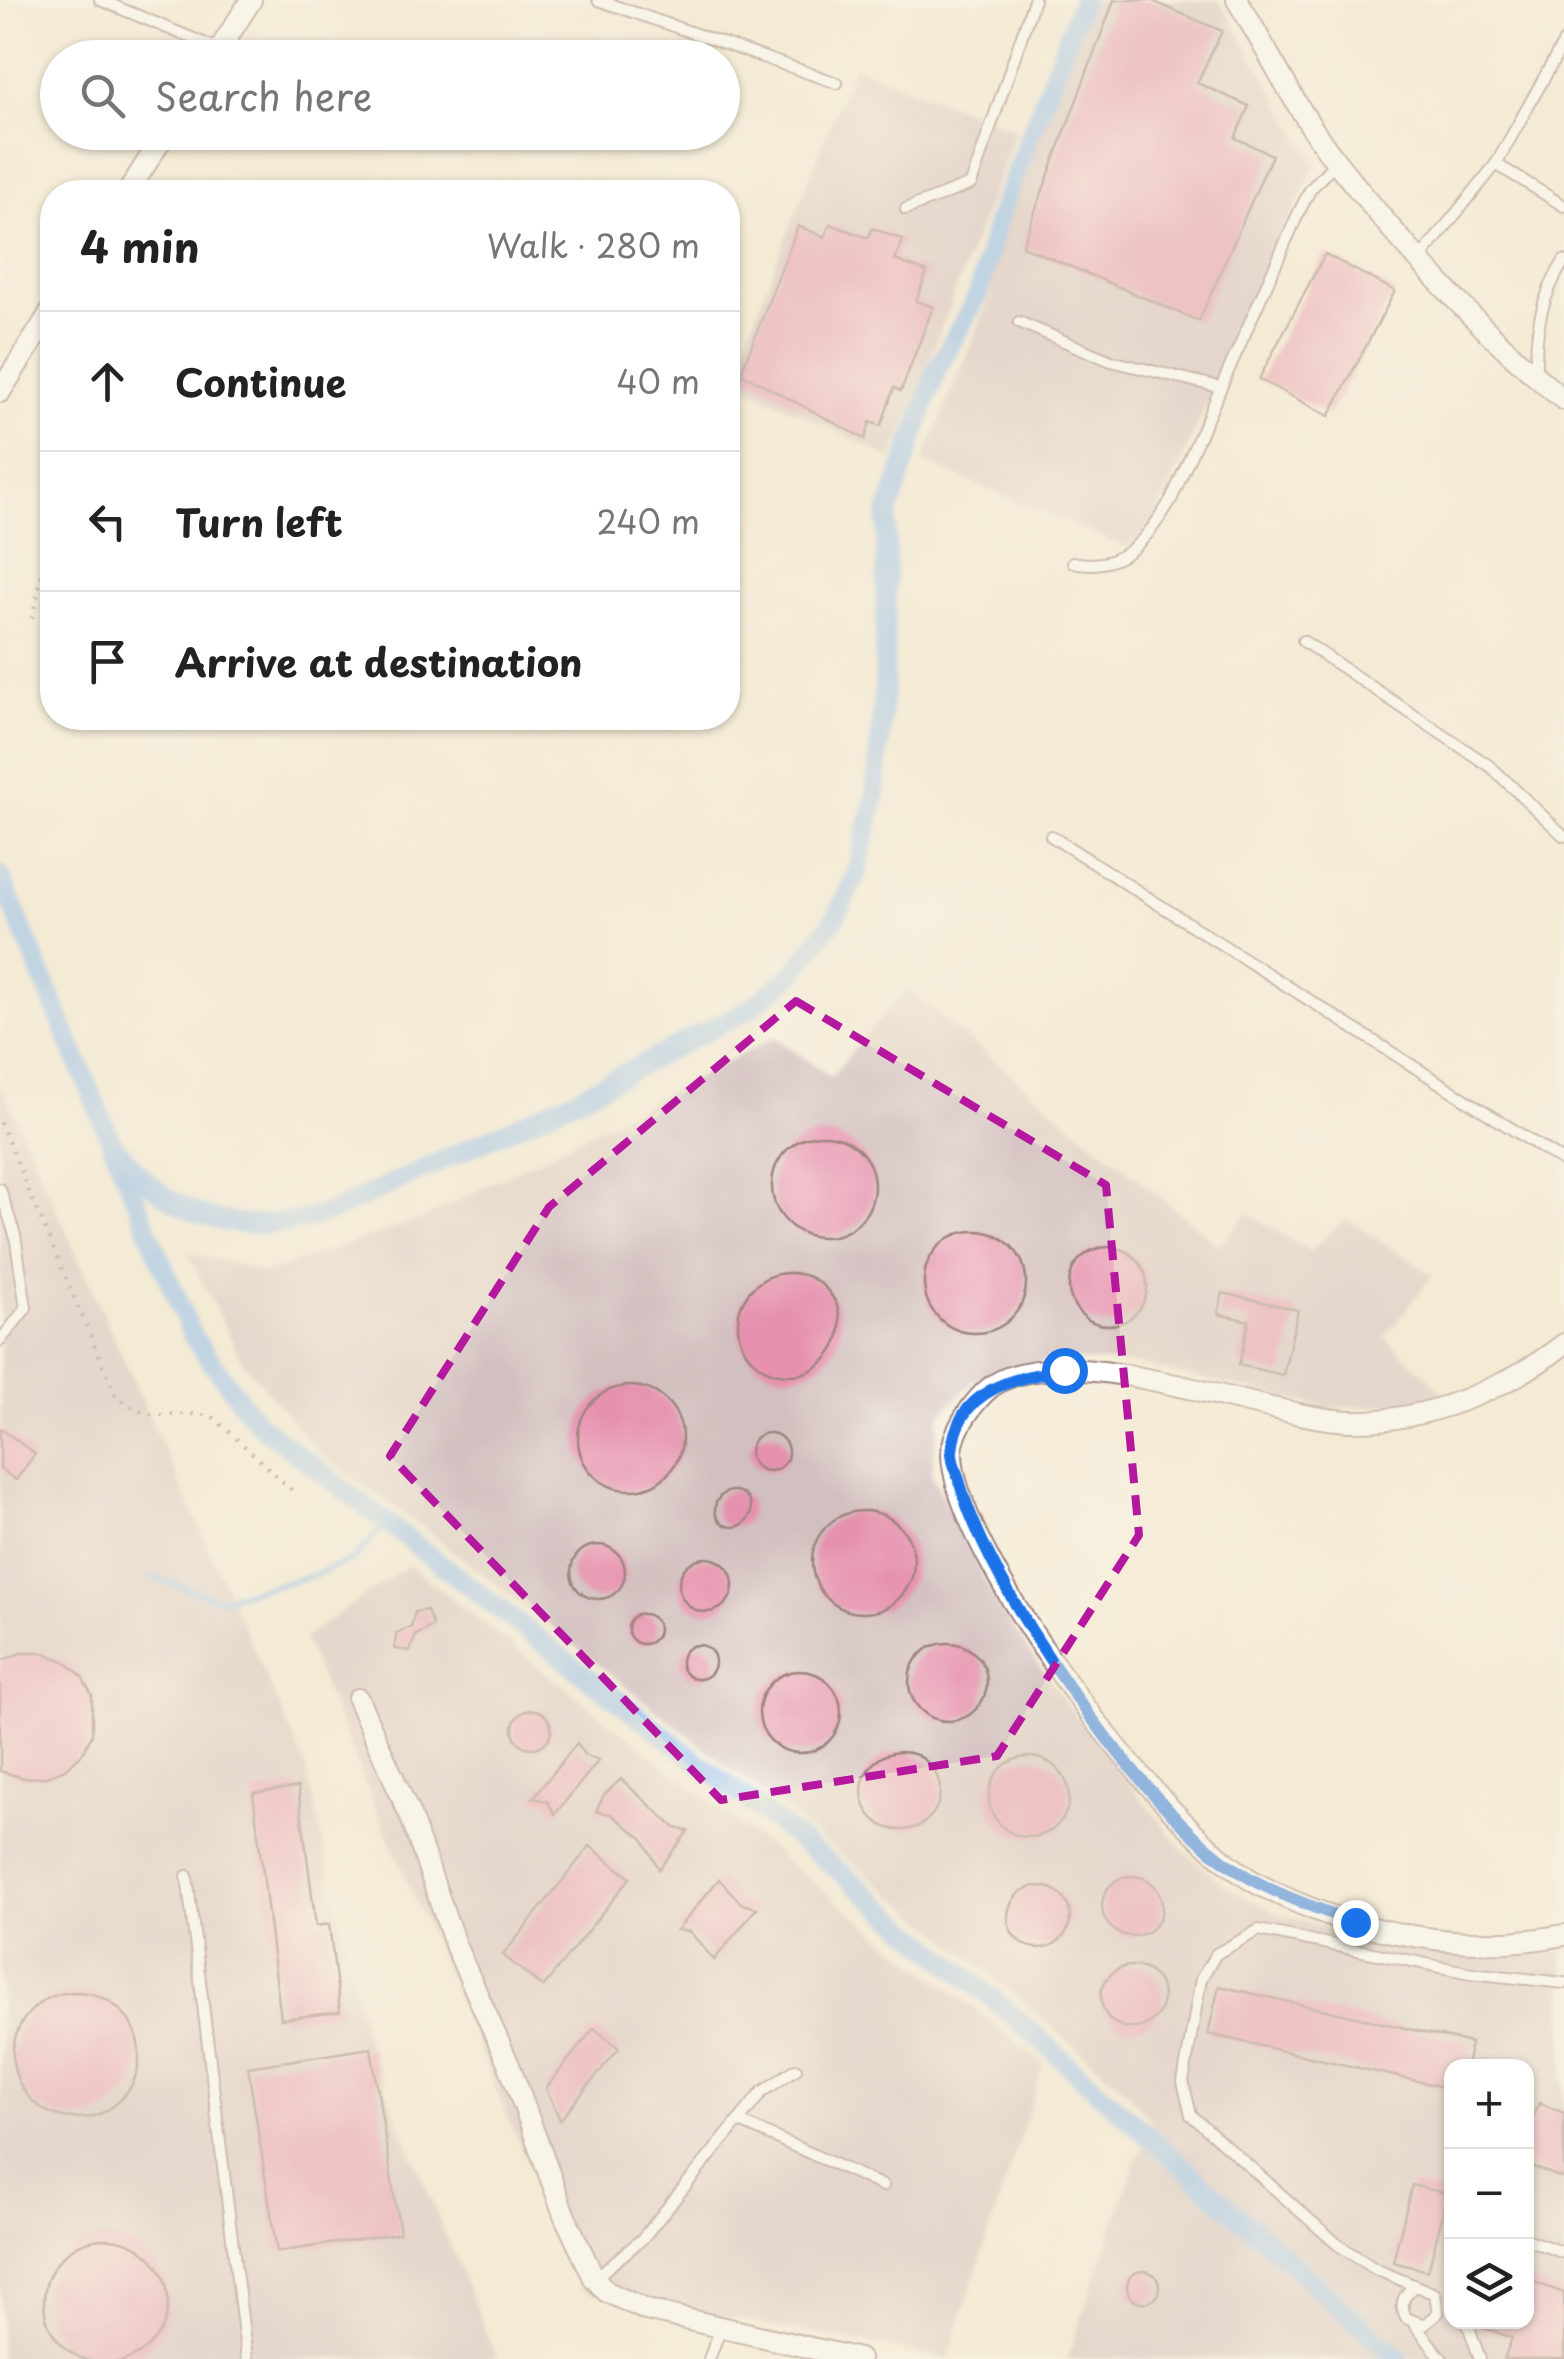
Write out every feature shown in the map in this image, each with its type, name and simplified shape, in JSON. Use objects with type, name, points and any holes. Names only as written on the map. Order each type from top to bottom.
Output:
[{"type":"street","points":[[226,40],[250,0]]},
{"type":"street","points":[[1237,0],[1336,161],[1421,258],[1564,400]]},
{"type":"street","points":[[136,180],[155,150]]},
{"type":"street","points":[[0,392],[40,329]]},
{"type":"street","points":[[1564,1344],[1496,1386],[1448,1405],[1352,1422],[1289,1414],[1114,1371],[1064,1370],[1012,1378],[987,1390],[964,1416],[952,1452],[967,1511],[990,1560],[1035,1633],[1140,1778],[1190,1834],[1226,1863],[1257,1884],[1302,1904],[1404,1934],[1446,1941],[1564,1934]]},
{"type":"street","points":[[358,1700],[410,1815],[456,1947],[510,2066],[565,2217],[594,2278],[624,2302],[859,2359]]},
{"type":"lane","points":[[100,0],[187,40]]},
{"type":"lane","points":[[598,0],[713,40]]},
{"type":"lane","points":[[906,209],[970,184],[1034,0]]},
{"type":"lane","points":[[1421,258],[1496,164],[1564,42]]},
{"type":"lane","points":[[740,49],[837,83]]},
{"type":"lane","points":[[1073,562],[1105,564],[1138,546],[1171,500],[1310,190],[1336,161]]},
{"type":"lane","points":[[1496,164],[1564,206]]},
{"type":"lane","points":[[1536,376],[1535,326],[1548,287],[1564,260]]},
{"type":"lane","points":[[1019,322],[1111,361],[1220,388]]},
{"type":"lane","points":[[1303,641],[1491,767],[1564,836]]},
{"type":"lane","points":[[1052,836],[1564,1162]]},
{"type":"lane","points":[[0,1189],[15,1235],[26,1308],[0,1341]]},
{"type":"lane","points":[[187,1876],[247,2359]]},
{"type":"lane","points":[[1414,2324],[1433,2320],[1438,2313],[1435,2294],[1413,2287],[1337,2244],[1192,2115],[1182,2082],[1202,1979],[1216,1954],[1259,1930],[1471,1973],[1564,1983]]},
{"type":"lane","points":[[594,2278],[642,2239],[762,2092],[796,2069]]},
{"type":"lane","points":[[738,2121],[883,2186]]},
{"type":"lane","points":[[1534,2242],[1564,2253]]},
{"type":"lane","points":[[1413,2287],[1402,2299],[1402,2309],[1442,2359]]},
{"type":"lane","points":[[1438,2313],[1444,2314]]},
{"type":"lane","points":[[709,2359],[721,2327]]},
{"type":"lane","points":[[1469,2329],[1480,2359]]},
{"type":"path","points":[[32,618],[40,591]]},
{"type":"path","points":[[0,1122],[114,1394],[127,1406],[154,1417],[202,1414],[214,1418],[294,1492]]},
{"type":"highlighted area","points":[[796,1001],[1106,1185],[1139,1535],[997,1756],[721,1800],[390,1456],[549,1207]]},
{"type":"shaded area","points":[[1085,0],[1219,0],[1316,163],[1154,522],[1127,548],[923,462],[991,295],[984,280],[999,227]]},
{"type":"shaded area","points":[[853,66],[1016,130],[892,459],[740,383],[740,355]]},
{"type":"shaded area","points":[[906,988],[1219,1245],[1248,1213],[1310,1251],[1346,1218],[1433,1275],[1385,1337],[1448,1396],[1394,1405],[1331,1408],[1140,1365],[1053,1359],[976,1379],[939,1416],[932,1475],[998,1607],[1065,1702],[1181,1848],[1227,1887],[1278,1913],[1348,1936],[1460,1956],[1564,1952],[1564,2359],[1067,2359],[1136,2160],[1154,2124],[1125,2089],[934,1927],[426,1530],[319,1454],[241,1359],[187,1252],[264,1273],[422,1219],[775,1037],[831,1077]]},
{"type":"shaded area","points":[[0,1083],[306,1766],[367,2044],[497,2359],[0,2359]]},
{"type":"shaded area","points":[[409,1565],[1044,2063],[948,2359],[582,2291],[303,1638]]},
{"type":"building","points":[[1114,0],[1150,0],[1222,31],[1197,83],[1249,106],[1235,138],[1272,155],[1199,321],[1022,246]]},
{"type":"building","points":[[830,224],[868,238],[872,228],[903,240],[895,260],[927,272],[916,301],[933,307],[901,391],[894,388],[881,426],[870,422],[865,439],[741,373],[798,226],[825,237]]},
{"type":"building","points":[[1325,254],[1395,291],[1329,416],[1259,379]]},
{"type":"building","points":[[823,1135],[842,1139],[859,1150],[870,1167],[874,1186],[870,1205],[859,1222],[842,1233],[823,1237],[804,1233],[787,1222],[776,1205],[772,1186],[776,1167],[787,1150],[804,1139]]},
{"type":"building","points":[[975,1231],[994,1235],[1011,1246],[1022,1263],[1026,1282],[1022,1301],[1011,1318],[994,1329],[975,1333],[956,1329],[939,1318],[928,1301],[924,1282],[928,1263],[939,1246],[956,1235]]},
{"type":"building","points":[[1108,1247],[1123,1250],[1135,1259],[1144,1271],[1144,1301],[1135,1313],[1123,1322],[1108,1325],[1093,1322],[1081,1313],[1072,1301],[1069,1286],[1072,1271],[1081,1259],[1093,1250]]},
{"type":"building","points":[[789,1273],[808,1277],[825,1288],[836,1305],[840,1324],[836,1343],[825,1360],[808,1371],[789,1375],[770,1371],[753,1360],[742,1343],[738,1324],[742,1305],[753,1288],[770,1277]]},
{"type":"building","points":[[1223,1293],[1298,1310],[1283,1375],[1239,1365],[1249,1321],[1218,1314]]},
{"type":"building","points":[[630,1386],[650,1390],[667,1401],[678,1418],[682,1438],[678,1458],[667,1475],[650,1486],[630,1490],[610,1486],[593,1475],[582,1458],[578,1438],[582,1418],[593,1401],[610,1390]]},
{"type":"building","points":[[0,1428],[35,1454],[16,1480],[0,1469]]},
{"type":"building","points":[[769,1433],[782,1439],[788,1452],[782,1465],[769,1471],[756,1465],[750,1452],[756,1439]]},
{"type":"building","points":[[733,1491],[746,1496],[751,1509],[746,1522],[733,1527],[720,1522],[715,1509],[720,1496]]},
{"type":"building","points":[[863,1511],[882,1515],[899,1526],[910,1543],[914,1562],[910,1581],[899,1598],[882,1609],[863,1613],[844,1609],[827,1598],[816,1581],[812,1562],[816,1543],[827,1526],[844,1515]]},
{"type":"building","points":[[598,1545],[617,1553],[625,1572],[617,1591],[598,1599],[579,1591],[571,1572],[579,1553]]},
{"type":"building","points":[[706,1558],[725,1566],[733,1585],[725,1604],[706,1612],[687,1604],[679,1585],[687,1566]]},
{"type":"building","points":[[427,1610],[433,1626],[416,1635],[410,1651],[395,1649],[396,1633],[411,1627],[415,1612]]},
{"type":"building","points":[[643,1614],[653,1619],[658,1629],[653,1639],[643,1644],[633,1639],[628,1629],[633,1619]]},
{"type":"building","points":[[948,1643],[963,1646],[975,1655],[984,1667],[984,1697],[975,1709],[963,1718],[948,1721],[933,1718],[921,1709],[912,1697],[909,1682],[912,1667],[921,1655],[933,1646]]},
{"type":"building","points":[[698,1645],[710,1650],[715,1662],[710,1674],[698,1679],[686,1674],[681,1662],[686,1650]]},
{"type":"building","points":[[21,1653],[44,1653],[64,1661],[81,1675],[92,1695],[92,1735],[82,1754],[65,1769],[46,1777],[24,1778],[0,1771],[0,1661]]},
{"type":"building","points":[[792,1671],[808,1671],[823,1677],[835,1689],[841,1712],[835,1735],[823,1747],[808,1753],[792,1753],[777,1747],[765,1735],[759,1720],[759,1704],[765,1689],[777,1677]]},
{"type":"building","points":[[532,1710],[546,1715],[551,1729],[546,1743],[532,1748],[518,1743],[513,1729],[518,1715]]},
{"type":"building","points":[[577,1743],[585,1756],[599,1760],[555,1814],[547,1801],[533,1798]]},
{"type":"building","points":[[893,1752],[909,1752],[934,1769],[940,1791],[934,1813],[923,1824],[909,1830],[893,1830],[868,1813],[862,1799],[862,1783],[879,1758]]},
{"type":"building","points":[[1029,1757],[1044,1760],[1057,1769],[1066,1782],[1066,1812],[1057,1825],[1044,1834],[1029,1837],[1014,1834],[1001,1825],[992,1812],[989,1797],[992,1782],[1001,1769],[1014,1760]]},
{"type":"building","points":[[621,1779],[675,1828],[688,1831],[659,1869],[643,1839],[611,1814],[596,1811],[604,1795]]},
{"type":"building","points":[[298,1787],[316,1926],[329,1924],[340,2012],[281,2019],[253,1793]]},
{"type":"building","points":[[590,1846],[630,1878],[543,1987],[503,1955]]},
{"type":"building","points":[[1132,1876],[1154,1884],[1162,1906],[1154,1928],[1132,1936],[1110,1928],[1102,1906],[1110,1884]]},
{"type":"building","points":[[719,1879],[742,1904],[757,1908],[714,1960],[690,1932],[677,1930]]},
{"type":"building","points":[[1039,1886],[1061,1895],[1070,1917],[1061,1939],[1039,1948],[1017,1939],[1008,1917],[1017,1895]]},
{"type":"building","points":[[1132,1966],[1154,1975],[1163,1997],[1154,2019],[1132,2028],[1110,2019],[1101,1997],[1110,1975]]},
{"type":"building","points":[[1219,1986],[1471,2043],[1468,2059],[1444,2059],[1444,2087],[1208,2034]]},
{"type":"building","points":[[76,1992],[100,1997],[121,2010],[134,2031],[139,2055],[134,2079],[121,2100],[100,2113],[76,2118],[52,2113],[31,2100],[18,2079],[13,2055],[18,2031],[31,2010],[52,1997]]},
{"type":"building","points":[[594,2028],[619,2048],[560,2120],[546,2088]]},
{"type":"building","points":[[371,2048],[400,2233],[277,2252],[248,2067]]},
{"type":"building","points":[[1539,2103],[1564,2113],[1564,2179],[1534,2167],[1534,2115]]},
{"type":"building","points":[[1412,2185],[1444,2193],[1444,2209],[1428,2271],[1393,2262]]},
{"type":"building","points":[[94,2240],[118,2240],[140,2250],[157,2267],[167,2289],[167,2313],[157,2335],[150,2345],[124,2360],[82,2358],[62,2345],[45,2313],[45,2289],[55,2267],[72,2250]]},
{"type":"building","points":[[1143,2271],[1154,2276],[1159,2287],[1154,2298],[1143,2303],[1132,2298],[1127,2287],[1132,2276]]},
{"type":"building","points":[[1534,2282],[1564,2293],[1564,2359],[1504,2359],[1512,2338],[1488,2329],[1534,2329]]},
{"type":"waterway","points":[[120,1151],[141,1176],[189,1210],[243,1224],[302,1220],[333,1211],[581,1096],[751,1008],[793,974],[836,917],[857,873],[875,798],[884,689],[887,517],[937,369],[978,295],[996,223],[1082,0]]},
{"type":"waterway","points":[[0,875],[193,1337],[256,1422],[846,1876],[1016,2018],[1399,2359]]},
{"type":"waterway","points":[[152,1577],[219,1599],[312,1576],[354,1559],[385,1525]]},
{"type":"route","points":[[1064,1370],[1012,1378],[987,1390],[964,1416],[952,1452],[967,1511],[990,1560],[1092,1716],[1190,1834],[1257,1884],[1355,1922]]}]
